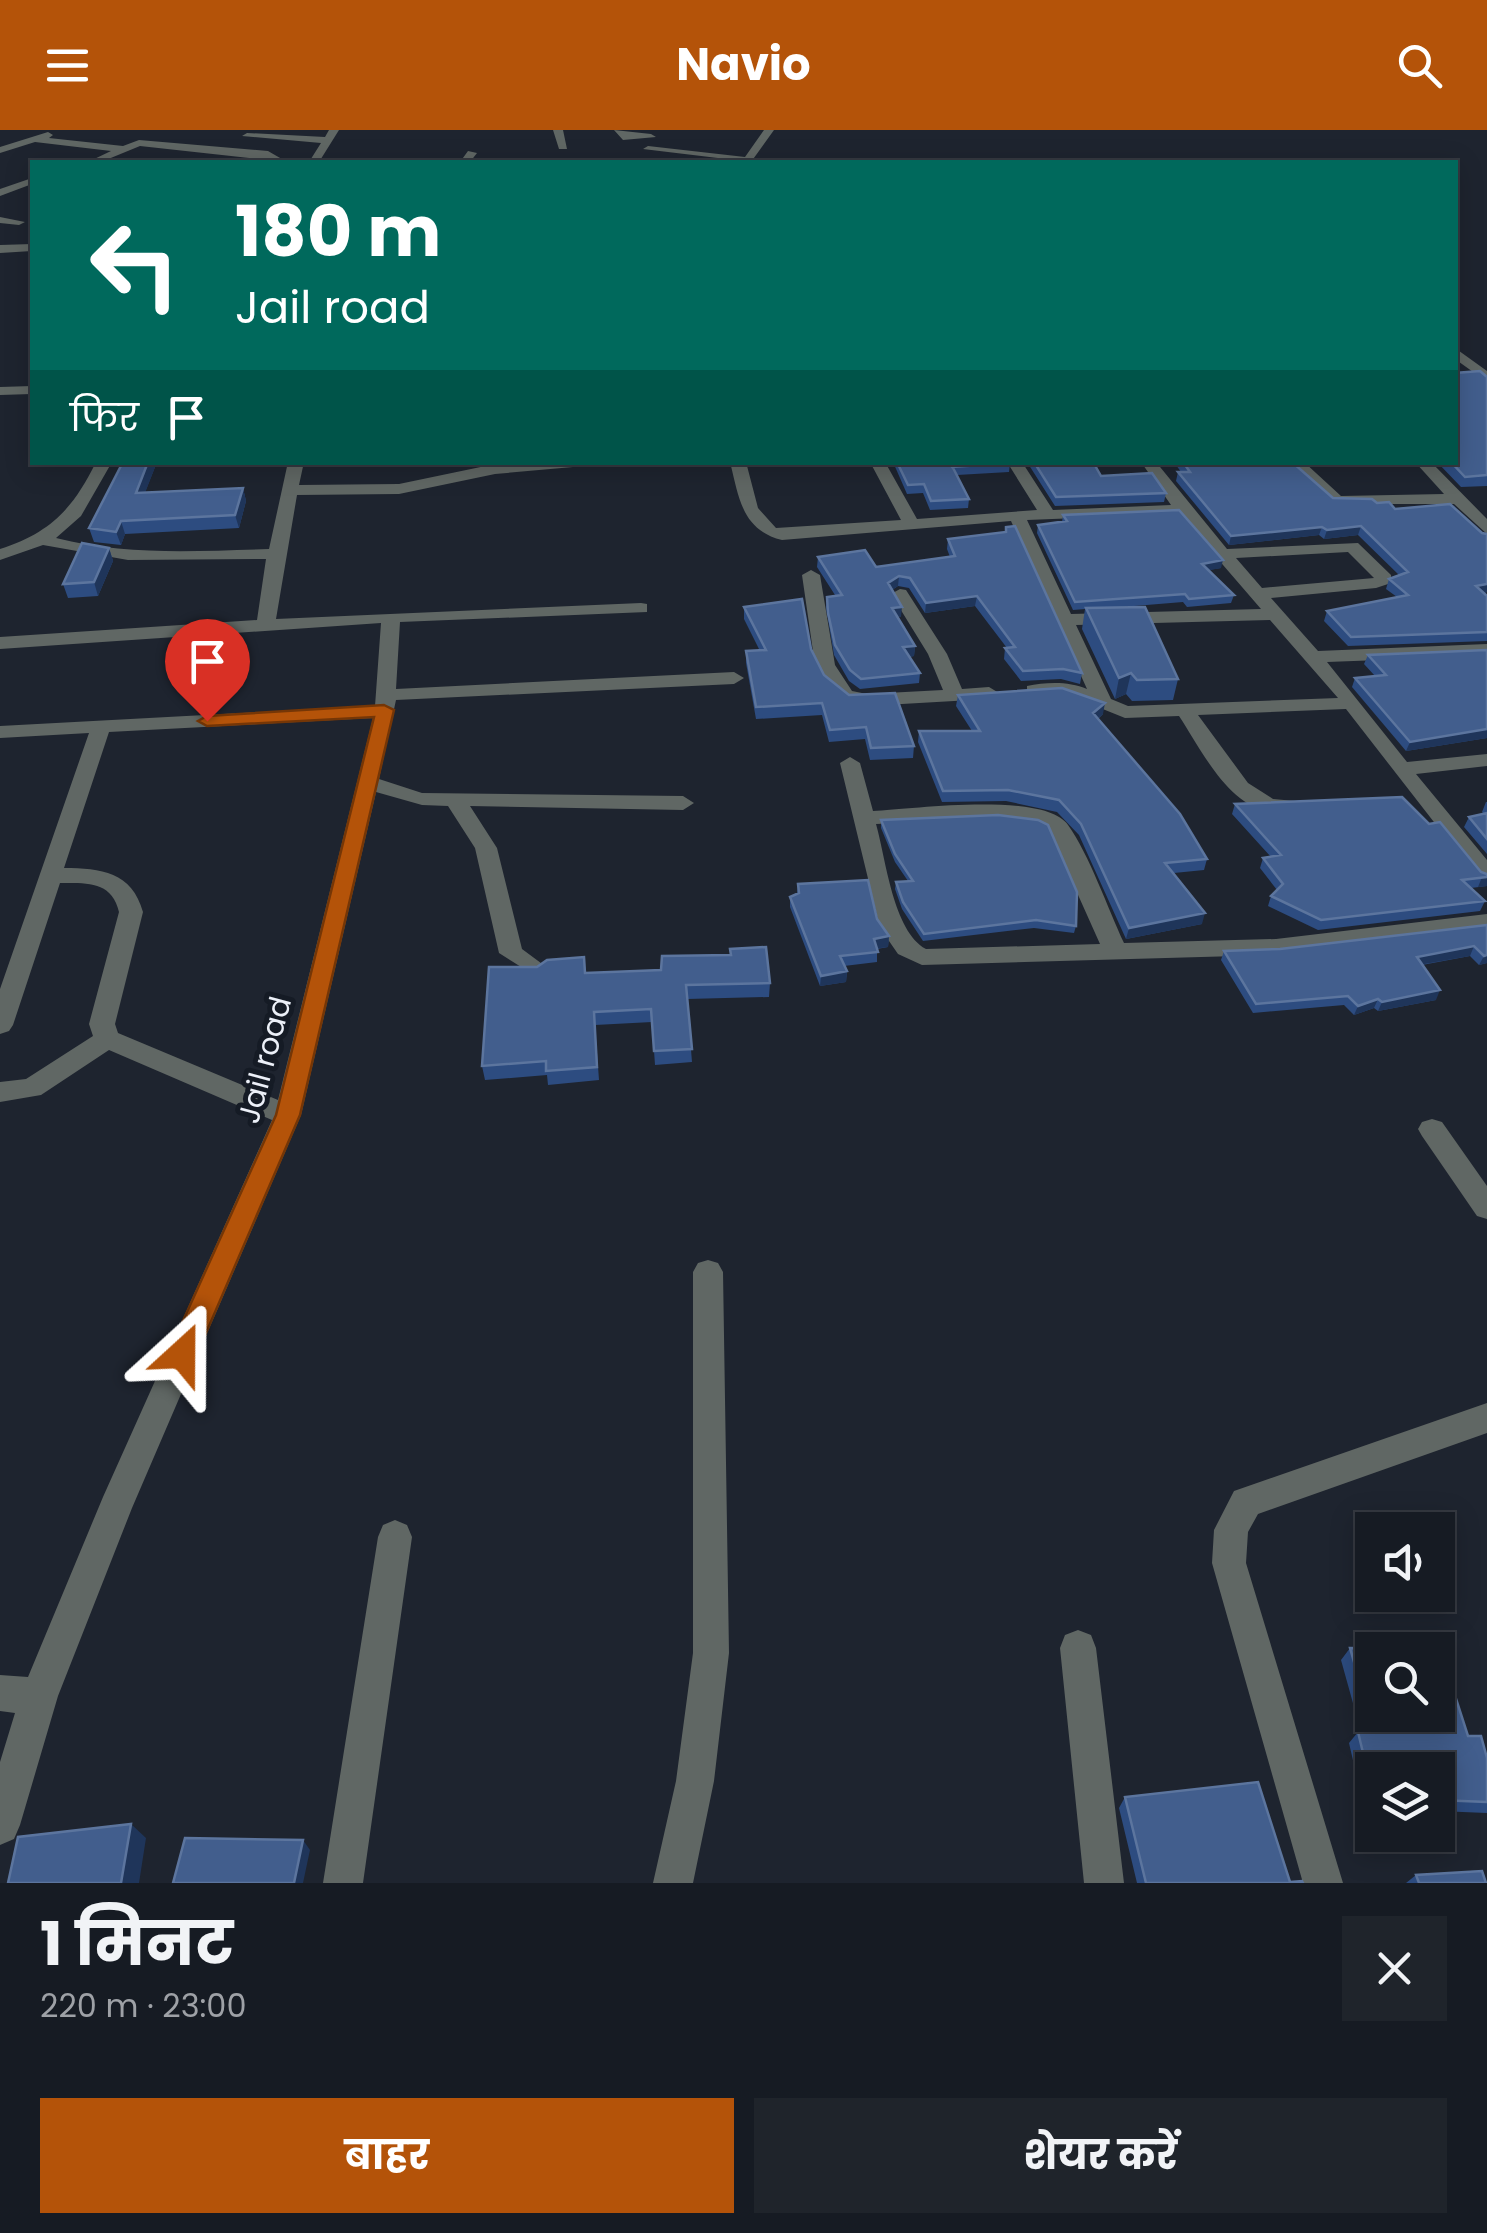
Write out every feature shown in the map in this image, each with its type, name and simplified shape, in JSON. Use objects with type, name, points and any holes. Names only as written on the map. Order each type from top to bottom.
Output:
[{"type":"street","points":[[316,160],[324,153],[324,140],[334,130]]},
{"type":"street","points":[[558,130],[564,147]]},
{"type":"street","points":[[618,130],[623,137],[742,160]]},
{"type":"street","points":[[748,160],[769,130]]},
{"type":"street","points":[[0,150],[62,131]]},
{"type":"street","points":[[98,160],[162,131]]},
{"type":"street","points":[[247,136],[324,140]]},
{"type":"street","points":[[32,139],[124,149]]},
{"type":"street","points":[[138,143],[268,154],[273,156],[271,160]]},
{"type":"street","points":[[0,193],[30,182]]},
{"type":"street","points":[[0,193],[30,197]]},
{"type":"street","points":[[0,220],[20,222]]},
{"type":"street","points":[[0,248],[30,247]]},
{"type":"street","points":[[1460,351],[1481,373]]},
{"type":"street","points":[[0,391],[30,390]]},
{"type":"street","points":[[0,555],[40,540],[77,514],[102,465]]},
{"type":"street","points":[[266,624],[295,465]]},
{"type":"street","points":[[289,490],[399,489],[465,469],[540,465]]},
{"type":"street","points":[[739,465],[754,520],[766,533],[1183,509]]},
{"type":"street","points":[[879,465],[910,522]]},
{"type":"street","points":[[1016,465],[1048,514]]},
{"type":"street","points":[[1150,465],[1183,509],[1353,703],[1359,717],[1402,770],[1412,796],[1487,875]]},
{"type":"street","points":[[1297,465],[1330,498],[1338,500],[1454,499]]},
{"type":"street","points":[[1425,465],[1487,529]]},
{"type":"street","points":[[1017,516],[1103,703]]},
{"type":"street","points":[[40,540],[84,553],[126,557],[276,554]]},
{"type":"street","points":[[1222,554],[1352,547],[1385,579],[1257,594]]},
{"type":"street","points":[[811,576],[822,654],[839,691],[855,700],[1071,689],[1125,712],[1353,703]]},
{"type":"street","points":[[900,594],[915,621],[940,651],[954,696]]},
{"type":"street","points":[[0,643],[390,617],[641,608]]},
{"type":"street","points":[[1067,620],[1275,614]]},
{"type":"street","name":"Jail road","points":[[0,1825],[39,1696],[115,1508],[288,1115],[370,782],[385,703],[390,617]]},
{"type":"street","points":[[1313,657],[1487,650]]},
{"type":"street","points":[[0,732],[734,678]]},
{"type":"street","points":[[1185,710],[1252,800],[1273,808],[1306,805]]},
{"type":"street","points":[[0,1024],[100,727]]},
{"type":"street","points":[[1402,770],[1487,760]]},
{"type":"street","points":[[850,763],[892,928],[906,948],[922,958],[1276,947],[1487,922]]},
{"type":"street","points":[[370,782],[399,794],[455,800],[683,803]]},
{"type":"street","points":[[455,800],[486,848],[511,954],[536,969]]},
{"type":"street","points":[[864,818],[1014,812],[1044,815],[1058,826],[1116,954]]},
{"type":"street","points":[[50,876],[95,876],[118,883],[129,895],[131,912],[102,1024],[107,1039],[288,1115]]},
{"type":"street","points":[[0,1092],[32,1088],[107,1039]]},
{"type":"street","points":[[1432,1129],[1487,1208]]},
{"type":"street","points":[[673,1883],[695,1781],[711,1653],[708,1272]]},
{"type":"street","points":[[1322,1883],[1229,1563],[1231,1530],[1246,1502],[1487,1418]]},
{"type":"street","points":[[343,1883],[395,1537]]},
{"type":"street","points":[[1078,1648],[1104,1883]]},
{"type":"street","points":[[0,1693],[39,1696]]},
{"type":"building","points":[[1480,371],[1487,377],[1487,475],[1465,477],[1454,465],[1458,465],[1458,373]]},
{"type":"building","points":[[121,465],[147,465],[136,493],[243,488],[235,515],[121,521],[116,532],[89,528]]},
{"type":"building","points":[[898,465],[952,465],[969,499],[931,501],[924,484],[908,485]]},
{"type":"building","points":[[1036,465],[1095,465],[1101,476],[1152,473],[1166,493],[1056,497]]},
{"type":"building","points":[[1185,465],[1295,465],[1333,498],[1389,502],[1395,509],[1450,504],[1487,534],[1487,584],[1476,586],[1487,596],[1487,632],[1351,637],[1327,611],[1408,595],[1389,579],[1408,572],[1361,526],[1231,536],[1178,472],[1190,472]]},
{"type":"building","points":[[1179,510],[1223,560],[1202,564],[1234,595],[1189,599],[1185,594],[1075,602],[1038,525],[1067,521],[1063,515]]},
{"type":"building","points":[[1015,526],[1082,673],[1063,669],[1023,671],[1005,648],[1015,647],[977,596],[926,603],[910,578],[899,576],[888,583],[902,607],[892,608],[915,646],[903,647],[920,673],[861,679],[850,670],[835,645],[828,613],[827,597],[842,595],[818,557],[865,550],[876,567],[955,556],[948,539],[1006,532],[1006,527]]},
{"type":"building","points":[[82,543],[109,548],[94,582],[63,584]]},
{"type":"building","points":[[802,599],[811,649],[824,675],[849,695],[895,693],[914,746],[871,748],[866,727],[830,730],[822,703],[756,707],[746,651],[766,650],[744,607]]},
{"type":"building","points":[[1145,607],[1178,679],[1137,680],[1131,673],[1119,678],[1086,608]]},
{"type":"building","points":[[1487,650],[1487,729],[1410,742],[1355,678],[1386,675],[1368,655]]},
{"type":"building","points":[[1062,688],[1105,703],[1093,713],[1180,814],[1207,859],[1165,863],[1205,913],[1129,928],[1081,824],[1059,800],[1008,790],[943,791],[919,731],[980,731],[958,695]]},
{"type":"building","points":[[1402,797],[1429,824],[1440,822],[1481,872],[1487,874],[1462,880],[1485,901],[1321,920],[1271,896],[1283,884],[1263,858],[1281,855],[1235,804]]},
{"type":"building","points":[[1487,813],[1487,839],[1469,817]]},
{"type":"building","points":[[998,815],[1048,825],[1077,892],[1076,926],[1036,920],[924,934],[903,902],[896,882],[913,881],[895,854],[881,820]]},
{"type":"building","points":[[868,880],[877,919],[889,936],[874,939],[878,952],[840,956],[847,971],[821,976],[790,897],[799,893],[798,884]]},
{"type":"building","points":[[1487,925],[1487,955],[1474,946],[1417,957],[1440,990],[1382,1002],[1378,999],[1358,1006],[1348,996],[1256,1004],[1224,951],[1280,949]]},
{"type":"building","points":[[766,947],[770,983],[686,985],[692,1049],[654,1051],[651,1009],[594,1012],[597,1067],[546,1071],[546,1061],[482,1066],[489,967],[537,967],[547,960],[584,957],[585,973],[661,970],[662,956],[731,955],[730,949]]},
{"type":"building","points":[[1455,1696],[1468,1736],[1481,1736],[1487,1758],[1487,1802],[1455,1801],[1455,1752],[1363,1752],[1358,1732],[1455,1732]]},
{"type":"building","points":[[1258,1782],[1290,1882],[1303,1883],[1146,1883],[1125,1797]]},
{"type":"building","points":[[131,1824],[121,1883],[8,1883],[18,1837]]},
{"type":"building","points":[[185,1838],[303,1840],[294,1883],[173,1883]]},
{"type":"building","points":[[1482,1871],[1486,1883],[1419,1883],[1416,1875]]},
{"type":"route","points":[[182,1354],[288,1115],[384,710],[207,721]]}]
